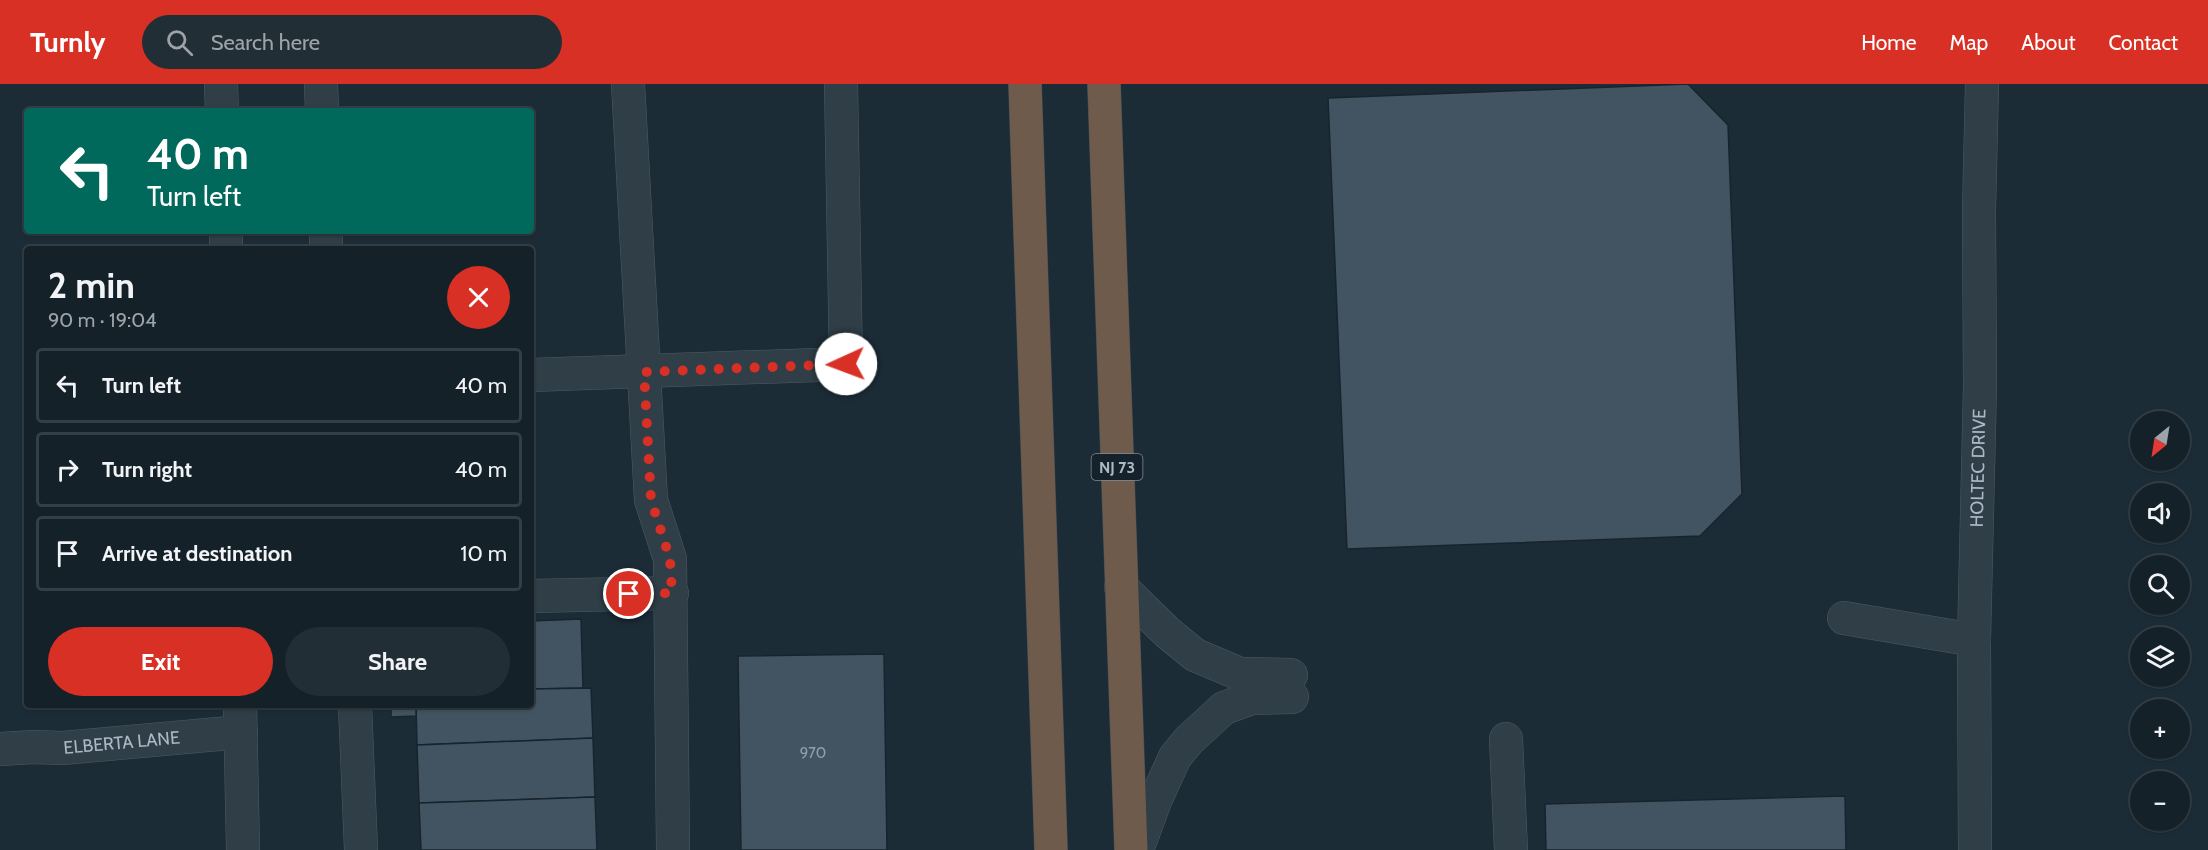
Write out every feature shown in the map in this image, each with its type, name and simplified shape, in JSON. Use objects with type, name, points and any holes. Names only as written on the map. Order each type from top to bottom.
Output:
[{"type":"highway","points":[[1025,84],[1051,850]]},
{"type":"highway","name":"NJ 73","points":[[1104,84],[1131,850]]},
{"type":"street","points":[[221,84],[222,108]]},
{"type":"street","points":[[321,84],[322,108]]},
{"type":"street","points":[[628,84],[651,500],[670,559],[672,593],[673,850]]},
{"type":"street","points":[[534,375],[846,364],[841,84]]},
{"type":"street","name":"HOLTEC DRIVE","points":[[1975,850],[1974,640],[1980,386],[1979,211],[1982,84]]},
{"type":"street","points":[[1121,587],[1168,633],[1195,655],[1240,674],[1291,686],[1224,708],[1189,740],[1170,768],[1137,850]]},
{"type":"street","points":[[534,596],[672,593]]},
{"type":"street","points":[[1844,618],[1974,640]]},
{"type":"street","points":[[355,708],[361,850]]},
{"type":"street","points":[[241,718],[243,850]]},
{"type":"street","name":"ELBERTA LANE","points":[[0,749],[63,748],[241,718]]},
{"type":"street","points":[[1506,739],[1511,850]]},
{"type":"building","points":[[1688,84],[1728,125],[1742,494],[1700,536],[1347,549],[1328,98]]},
{"type":"building","points":[[581,619],[583,688],[534,689],[534,621]]},
{"type":"building","points":[[884,654],[887,850],[741,850],[738,656]]},
{"type":"building","points":[[591,688],[593,738],[417,745],[416,708],[534,708],[534,689]]},
{"type":"building","points":[[391,708],[416,708],[416,716],[391,717]]},
{"type":"building","points":[[593,738],[595,797],[419,803],[417,745]]},
{"type":"building","points":[[1845,796],[1846,850],[1546,850],[1545,804]]},
{"type":"building","points":[[595,797],[597,850],[421,850],[419,803]]},
{"type":"route","points":[[629,594],[672,593],[670,559],[651,500],[644,372],[846,364]]}]
